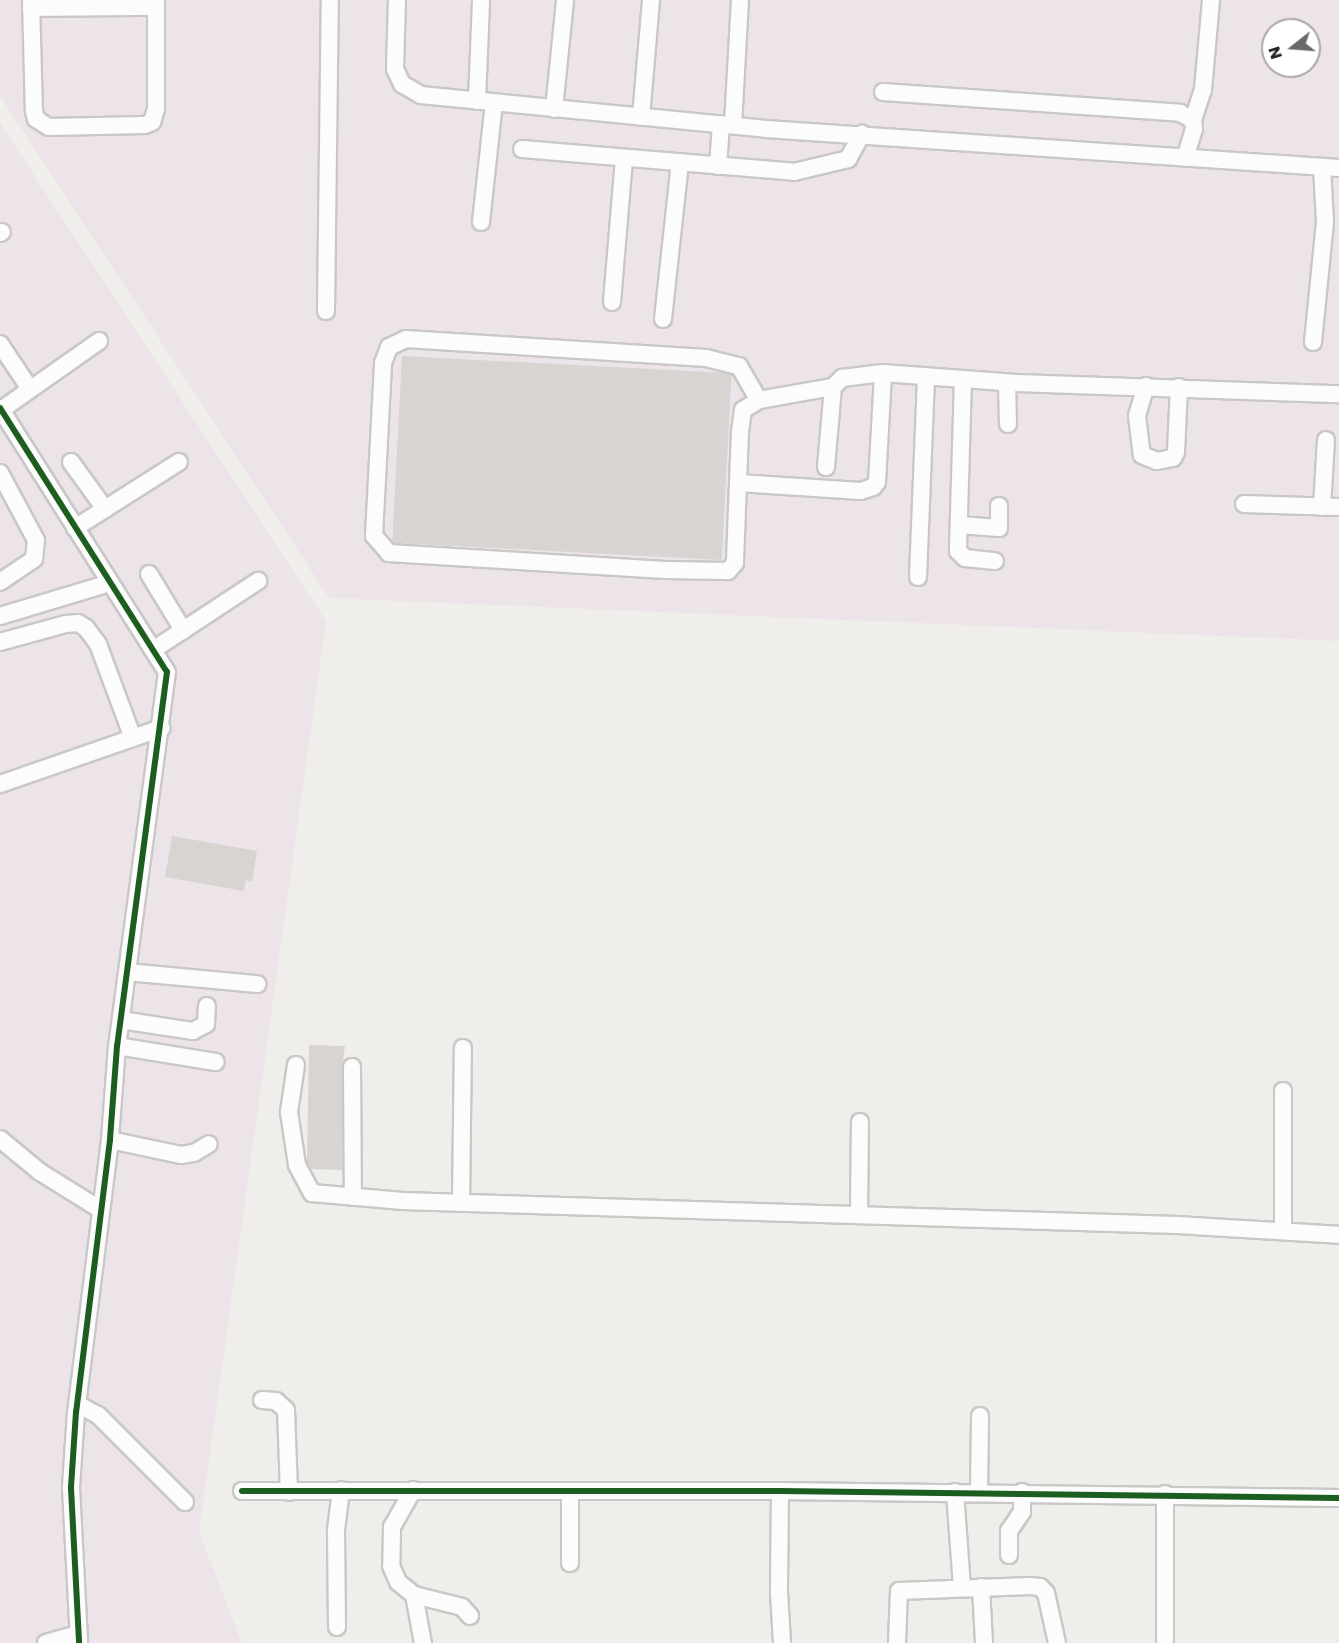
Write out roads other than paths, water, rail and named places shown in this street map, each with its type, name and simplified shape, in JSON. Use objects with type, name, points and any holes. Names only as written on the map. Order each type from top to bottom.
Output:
[{"type":"street","points":[[326,311],[330,0]]},
{"type":"street","points":[[396,0],[395,69],[402,84],[421,95],[727,125],[1339,168]]},
{"type":"street","points":[[477,101],[481,0]]},
{"type":"street","points":[[554,109],[565,0]]},
{"type":"street","points":[[641,117],[651,0]]},
{"type":"street","points":[[718,166],[727,125],[740,0]]},
{"type":"street","points":[[1185,158],[1194,129],[1193,120],[1203,90],[1211,0]]},
{"type":"street","points":[[31,4],[156,4],[156,109],[152,122],[145,125],[49,127],[36,119],[31,4]]},
{"type":"street","points":[[883,92],[1180,113],[1193,120]]},
{"type":"street","points":[[481,222],[494,103]]},
{"type":"street","points":[[522,149],[794,172],[848,159],[862,134]]},
{"type":"street","points":[[612,302],[624,158]]},
{"type":"street","points":[[663,319],[680,163]]},
{"type":"street","points":[[1312,342],[1331,205],[1322,166]]},
{"type":"street","points":[[759,400],[739,366],[706,358],[406,339],[389,347],[383,363],[374,536],[389,553],[728,571],[735,563],[744,410],[759,400],[833,387],[843,378],[883,373],[1007,383],[1339,394]]},
{"type":"street","points":[[45,1643],[79,1638],[72,1456],[76,1408],[110,1140],[120,1020],[162,728],[167,672],[0,409],[99,341]]},
{"type":"street","points":[[0,344],[30,389]]},
{"type":"street","points":[[738,483],[861,491],[873,487],[877,482],[883,373]]},
{"type":"street","points":[[918,577],[926,376]]},
{"type":"street","points":[[963,379],[958,551],[965,558],[995,561]]},
{"type":"street","points":[[1007,383],[1008,424]]},
{"type":"street","points":[[1146,386],[1137,416],[1142,454],[1157,460],[1173,458],[1176,452],[1179,387]]},
{"type":"street","points":[[826,467],[833,387]]},
{"type":"street","points":[[1244,504],[1331,507],[1326,440]]},
{"type":"street","points":[[71,462],[105,509]]},
{"type":"street","points":[[75,528],[179,462]]},
{"type":"street","points":[[0,473],[36,540],[34,560],[0,582]]},
{"type":"street","points":[[959,525],[999,528],[999,506]]},
{"type":"street","points":[[149,574],[183,630]]},
{"type":"street","points":[[153,650],[258,581]]},
{"type":"street","points":[[0,616],[110,584]]},
{"type":"street","points":[[0,642],[66,624],[78,623],[86,628],[98,644],[133,738]]},
{"type":"street","points":[[0,784],[162,728]]},
{"type":"street","points":[[127,972],[257,984]]},
{"type":"street","points":[[120,1020],[193,1031],[206,1024],[207,1006]]},
{"type":"street","points":[[117,1046],[216,1062]]},
{"type":"street","points":[[461,1203],[463,1048]]},
{"type":"street","points":[[296,1065],[289,1112],[297,1165],[312,1193],[461,1203],[859,1215],[1339,1235]]},
{"type":"street","points":[[352,1067],[352,1197]]},
{"type":"street","points":[[1283,1091],[1283,1231]]},
{"type":"street","points":[[859,1215],[860,1122]]},
{"type":"street","points":[[0,1139],[40,1172],[101,1210]]},
{"type":"street","points":[[110,1140],[181,1155],[194,1153],[208,1144]]},
{"type":"street","points":[[262,1400],[276,1401],[286,1410],[289,1492]]},
{"type":"street","points":[[76,1408],[98,1415],[185,1502]]},
{"type":"street","points":[[979,1492],[980,1416]]},
{"type":"street","points":[[413,1490],[392,1527],[390,1549],[397,1579],[414,1595],[462,1607],[470,1616]]},
{"type":"street","points":[[242,1491],[1022,1492],[1339,1498]]},
{"type":"street","points":[[338,1627],[336,1530],[341,1491]]},
{"type":"street","points":[[570,1491],[570,1563]]},
{"type":"street","points":[[780,1491],[779,1592],[783,1643]]},
{"type":"street","points":[[956,1492],[962,1587]]},
{"type":"street","points":[[1009,1555],[1009,1531],[1022,1512],[1022,1492]]},
{"type":"street","points":[[1165,1494],[1165,1641]]},
{"type":"street","points":[[897,1643],[899,1591],[962,1587],[1044,1589],[1057,1643]]},
{"type":"street","points":[[981,1587],[984,1643]]},
{"type":"street","points":[[414,1595],[423,1643]]}]
